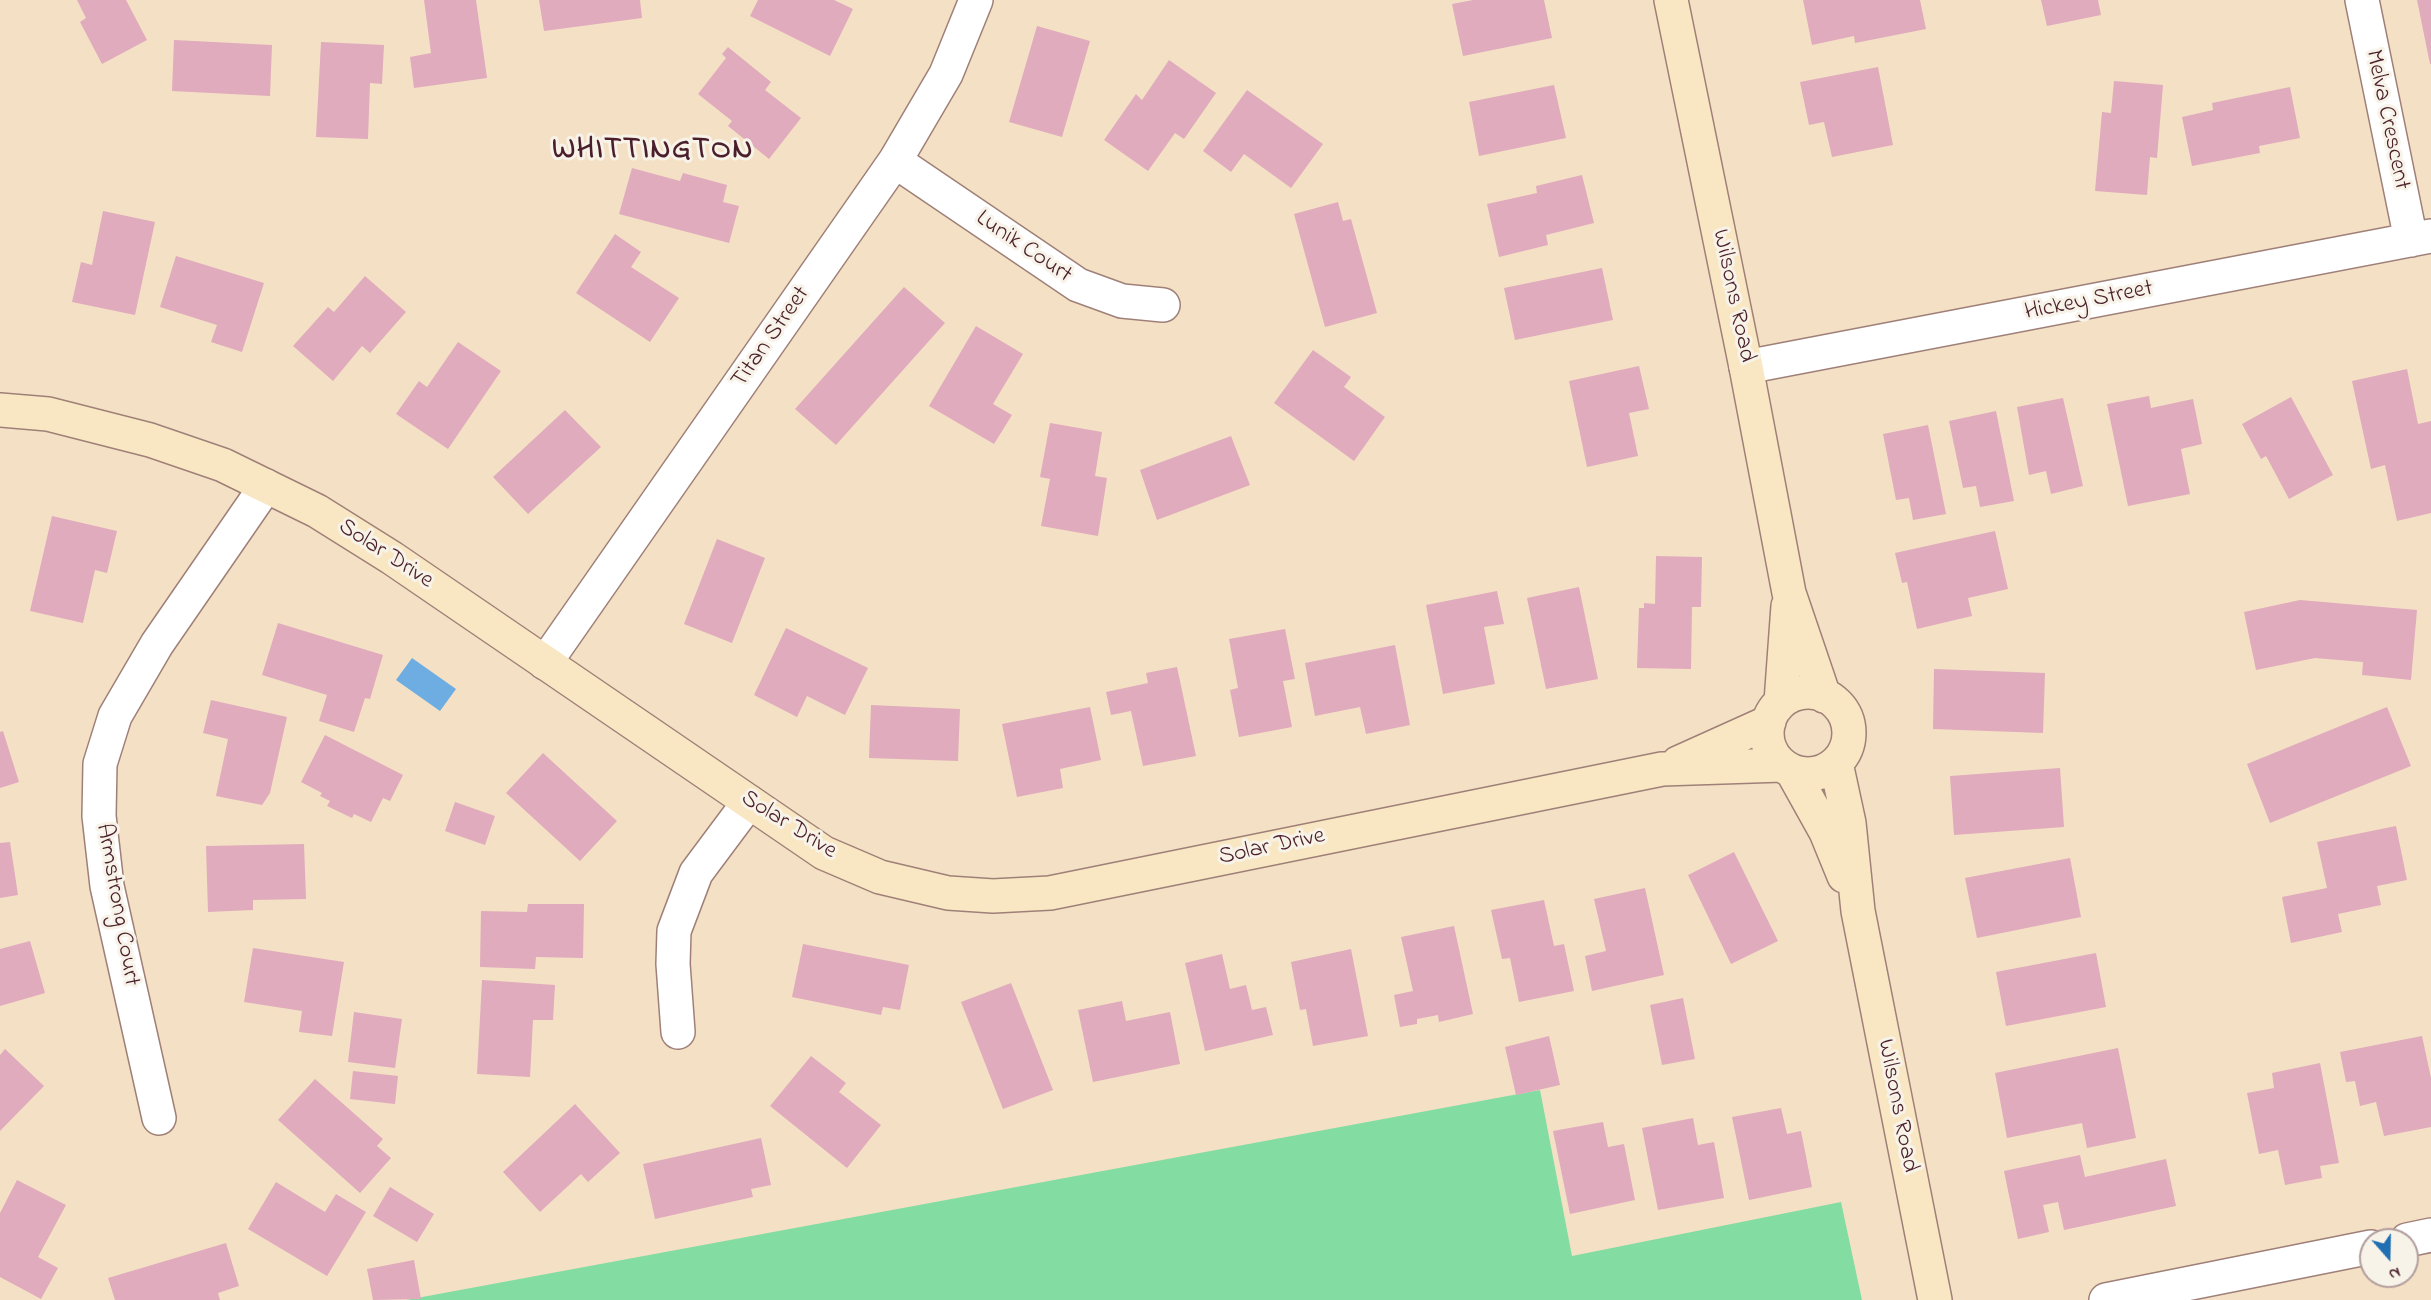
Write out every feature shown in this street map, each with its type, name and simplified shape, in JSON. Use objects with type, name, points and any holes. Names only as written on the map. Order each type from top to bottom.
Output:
[{"type":"street","name":"Titan Street","points":[[545,663],[896,161],[946,74],[976,0]]},
{"type":"street","name":"Wilsons Road","points":[[1671,0],[1746,367],[1789,593],[1824,696]]},
{"type":"street","name":"Melva Crescent","points":[[2362,0],[2421,238]]},
{"type":"street","name":"Lunik Court","points":[[896,161],[1078,285],[1122,301],[1163,305]]},
{"type":"street","name":"Hickey Street","points":[[1746,367],[2421,238]]},
{"type":"street","name":"Solar Drive","points":[[0,410],[48,414],[150,440],[223,465],[266,486],[317,512],[392,558],[824,853],[880,877],[948,893],[993,896],[1050,893],[1662,769],[1787,768]]},
{"type":"street","name":"Armstrong Court","points":[[159,1118],[108,886],[99,816],[100,764],[115,716],[157,644],[266,486]]},
{"type":"street","name":"Wilsons Road","points":[[1775,712],[1789,593]]},
{"type":"street","points":[[1802,693],[1824,696],[1836,703],[1845,714],[1848,739],[1844,752],[1827,770],[1815,773],[1787,768],[1769,746],[1775,712],[1802,693]]},
{"type":"street","name":"Solar Drive","points":[[1662,769],[1775,712]]},
{"type":"street","name":"Wilsons Road","points":[[1836,763],[1849,823],[1858,911],[1935,1300]]},
{"type":"street","name":"Wilsons Road","points":[[1787,768],[1826,832],[1858,911]]},
{"type":"street","points":[[678,1032],[673,964],[674,931],[696,873],[749,802]]},
{"type":"street","points":[[2106,1300],[2359,1249]]},
{"type":"green space","points":[[1540,1090],[1572,1256],[1841,1202],[1862,1300],[406,1300]]},
{"type":"water","points":[[412,658],[456,689],[440,711],[396,680]]},
{"type":"building","points":[[77,0],[126,0],[147,40],[102,64],[80,22],[86,18]]},
{"type":"building","points":[[424,0],[476,0],[487,78],[414,88],[410,57],[431,53]]},
{"type":"building","points":[[539,0],[640,0],[642,18],[544,31]]},
{"type":"building","points":[[758,0],[834,0],[853,9],[830,56],[750,16]]},
{"type":"building","points":[[1473,0],[1544,0],[1552,38],[1463,56],[1452,4]]},
{"type":"building","points":[[1803,0],[1920,0],[1926,29],[1855,43],[1854,36],[1812,45]]},
{"type":"building","points":[[2041,0],[2098,0],[2101,15],[2047,26]]},
{"type":"building","points":[[2417,0],[2431,0],[2431,64],[2430,64]]},
{"type":"building","points":[[1037,26],[1090,41],[1062,137],[1009,122]]},
{"type":"building","points":[[174,40],[272,45],[270,96],[172,91]]},
{"type":"building","points":[[321,42],[384,45],[382,84],[370,83],[368,139],[316,137]]},
{"type":"building","points":[[728,47],[771,82],[765,90],[801,118],[769,159],[728,126],[732,121],[698,94],[726,58],[722,54]]},
{"type":"building","points":[[1169,60],[1216,93],[1184,139],[1175,133],[1148,171],[1104,140],[1136,94],[1142,100]]},
{"type":"building","points":[[1878,67],[1893,145],[1832,157],[1824,122],[1809,125],[1800,82]]},
{"type":"building","points":[[2114,81],[2163,85],[2157,158],[2150,157],[2147,195],[2095,191],[2102,112],[2111,113]]},
{"type":"building","points":[[1554,85],[1566,138],[1479,156],[1469,102]]},
{"type":"building","points":[[2290,87],[2300,138],[2259,146],[2260,153],[2192,166],[2182,117],[2213,110],[2212,103]]},
{"type":"building","points":[[1247,90],[1323,144],[1291,188],[1244,154],[1231,172],[1203,151]]},
{"type":"building","points":[[632,168],[680,181],[683,173],[727,185],[723,202],[739,206],[729,243],[619,214]]},
{"type":"building","points":[[1582,175],[1594,223],[1546,235],[1548,245],[1499,257],[1487,204],[1537,193],[1536,186]]},
{"type":"building","points":[[1338,202],[1343,221],[1351,219],[1377,313],[1325,327],[1294,214]]},
{"type":"building","points":[[103,211],[155,222],[135,315],[72,302],[81,262],[92,265]]},
{"type":"building","points":[[615,234],[641,252],[631,267],[679,298],[650,342],[576,293]]},
{"type":"building","points":[[176,256],[264,283],[242,352],[211,342],[217,325],[160,307]]},
{"type":"building","points":[[1602,268],[1613,320],[1515,340],[1504,288]]},
{"type":"building","points":[[365,276],[406,312],[370,353],[362,346],[333,381],[293,346],[328,307],[334,312]]},
{"type":"building","points":[[904,287],[945,323],[836,445],[795,409]]},
{"type":"building","points":[[976,326],[1023,354],[993,404],[1012,415],[994,444],[929,406]]},
{"type":"building","points":[[458,342],[501,371],[448,449],[396,414],[419,381],[427,387]]},
{"type":"building","points":[[1313,350],[1351,377],[1344,387],[1385,417],[1354,461],[1274,403]]},
{"type":"building","points":[[1639,366],[1649,409],[1629,413],[1638,456],[1587,467],[1569,381]]},
{"type":"building","points":[[2407,369],[2418,424],[2431,421],[2431,513],[2397,521],[2385,465],[2371,469],[2352,381]]},
{"type":"building","points":[[2149,396],[2151,408],[2193,399],[2202,444],[2181,449],[2190,494],[2128,506],[2107,404]]},
{"type":"building","points":[[2291,397],[2333,475],[2289,499],[2266,456],[2261,459],[2242,424]]},
{"type":"building","points":[[2063,398],[2083,486],[2051,494],[2046,471],[2029,475],[2017,407]]},
{"type":"building","points":[[565,410],[601,447],[528,514],[493,477]]},
{"type":"building","points":[[1996,411],[2014,501],[1980,507],[1976,486],[1963,488],[1949,421]]},
{"type":"building","points":[[1050,423],[1102,432],[1095,476],[1107,478],[1098,536],[1041,526],[1050,479],[1040,477]]},
{"type":"building","points":[[1928,425],[1946,514],[1913,520],[1909,498],[1896,500],[1883,434]]},
{"type":"building","points":[[1231,436],[1250,485],[1157,520],[1140,470]]},
{"type":"building","points":[[52,516],[117,531],[107,573],[95,570],[83,623],[30,611]]},
{"type":"building","points":[[1995,531],[2008,589],[1968,598],[1972,616],[1917,629],[1907,582],[1902,583],[1895,553]]},
{"type":"building","points":[[717,539],[765,558],[732,643],[684,624]]},
{"type":"building","points":[[1656,556],[1702,557],[1701,607],[1692,607],[1691,669],[1637,668],[1639,608],[1644,608],[1644,603],[1655,604]]},
{"type":"building","points":[[1579,587],[1598,679],[1546,689],[1527,598]]},
{"type":"building","points":[[1497,591],[1504,624],[1484,627],[1495,684],[1443,694],[1426,605]]},
{"type":"building","points":[[2300,600],[2417,610],[2411,680],[2362,675],[2363,662],[2315,658],[2256,670],[2244,612]]},
{"type":"building","points":[[278,623],[383,655],[370,699],[365,698],[354,732],[319,721],[327,695],[262,675]]},
{"type":"building","points":[[786,628],[868,668],[845,715],[807,696],[797,717],[754,695]]},
{"type":"building","points":[[1285,629],[1295,679],[1283,681],[1292,727],[1239,737],[1230,690],[1238,688],[1229,639]]},
{"type":"building","points":[[1395,645],[1410,725],[1366,734],[1360,707],[1315,716],[1305,663]]},
{"type":"building","points":[[1177,667],[1196,756],[1143,766],[1131,711],[1111,715],[1106,692],[1148,683],[1146,673]]},
{"type":"building","points":[[1934,669],[2045,673],[2043,733],[1933,729]]},
{"type":"building","points":[[211,700],[287,717],[270,793],[262,805],[216,796],[228,739],[203,733]]},
{"type":"building","points":[[871,705],[960,709],[958,761],[869,758]]},
{"type":"building","points":[[1090,707],[1101,760],[1060,769],[1063,788],[1017,797],[1002,724]]},
{"type":"building","points":[[2387,707],[2411,766],[2270,823],[2247,764]]},
{"type":"building","points":[[3,731],[19,782],[0,788],[0,732]]},
{"type":"building","points":[[325,735],[403,775],[390,801],[383,798],[371,822],[354,814],[352,818],[327,806],[330,801],[320,796],[322,793],[301,782]]},
{"type":"building","points":[[543,753],[617,821],[580,861],[506,793]]},
{"type":"building","points":[[2060,768],[2064,827],[1954,835],[1950,776]]},
{"type":"building","points":[[455,802],[495,816],[485,845],[445,831]]},
{"type":"building","points":[[2396,826],[2407,880],[2377,886],[2381,905],[2338,914],[2342,932],[2291,943],[2282,897],[2327,888],[2317,842]]},
{"type":"building","points":[[10,842],[18,895],[0,898],[0,843]]},
{"type":"building","points":[[304,844],[306,899],[253,900],[253,910],[208,912],[206,846]]},
{"type":"building","points":[[1734,852],[1778,941],[1731,964],[1688,875]]},
{"type":"building","points":[[2070,858],[2081,917],[1977,938],[1965,878]]},
{"type":"building","points":[[1645,888],[1664,975],[1592,991],[1585,956],[1606,951],[1594,899]]},
{"type":"building","points":[[1544,900],[1554,946],[1564,944],[1574,991],[1519,1002],[1510,958],[1502,959],[1491,910]]},
{"type":"building","points":[[528,904],[584,904],[583,958],[536,957],[535,969],[480,967],[481,911],[527,912]]},
{"type":"building","points":[[1454,926],[1473,1014],[1439,1022],[1438,1015],[1417,1019],[1417,1024],[1400,1027],[1394,995],[1413,991],[1401,937]]},
{"type":"building","points":[[30,941],[45,993],[0,1006],[0,949]]},
{"type":"building","points":[[803,944],[909,965],[900,1010],[883,1007],[881,1015],[792,997]]},
{"type":"building","points":[[253,948],[344,962],[332,1036],[299,1032],[302,1011],[244,1002]]},
{"type":"building","points":[[1351,949],[1368,1036],[1313,1046],[1306,1009],[1300,1010],[1291,962]]},
{"type":"building","points":[[2096,953],[2106,1007],[2006,1026],[1996,972]]},
{"type":"building","points":[[1222,954],[1230,989],[1246,985],[1252,1010],[1266,1007],[1273,1035],[1205,1051],[1185,963]]},
{"type":"building","points":[[482,980],[555,985],[553,1020],[533,1020],[530,1077],[477,1074]]},
{"type":"building","points":[[1011,983],[1053,1090],[1003,1109],[961,1002]]},
{"type":"building","points":[[1683,998],[1695,1059],[1662,1065],[1650,1005]]},
{"type":"building","points":[[1122,1001],[1126,1021],[1170,1012],[1180,1064],[1093,1082],[1078,1010]]},
{"type":"building","points":[[354,1012],[402,1019],[395,1068],[348,1062]]},
{"type":"building","points":[[1549,1036],[1560,1085],[1516,1095],[1505,1047]]},
{"type":"building","points":[[2422,1036],[2431,1078],[2431,1127],[2384,1136],[2376,1102],[2360,1106],[2355,1081],[2346,1082],[2340,1052]]},
{"type":"building","points":[[2118,1048],[2136,1138],[2087,1148],[2082,1123],[2007,1138],[1995,1073]]},
{"type":"building","points":[[5,1049],[44,1086],[0,1131],[0,1055]]},
{"type":"building","points":[[811,1056],[846,1083],[839,1092],[881,1125],[847,1168],[770,1106]]},
{"type":"building","points":[[2320,1063],[2339,1163],[2320,1166],[2322,1178],[2285,1185],[2278,1150],[2259,1154],[2247,1093],[2274,1088],[2272,1073]]},
{"type":"building","points":[[353,1071],[398,1076],[395,1104],[350,1099]]},
{"type":"building","points":[[315,1079],[383,1139],[377,1146],[391,1158],[360,1193],[278,1120]]},
{"type":"building","points":[[575,1104],[620,1153],[588,1182],[581,1174],[540,1212],[503,1172]]},
{"type":"building","points":[[1781,1108],[1787,1134],[1801,1131],[1812,1187],[1749,1200],[1732,1117]]},
{"type":"building","points":[[1693,1118],[1698,1145],[1714,1142],[1724,1198],[1658,1210],[1642,1128]]},
{"type":"building","points":[[1603,1122],[1608,1147],[1624,1144],[1635,1200],[1570,1214],[1553,1131]]},
{"type":"building","points":[[761,1138],[771,1185],[751,1189],[753,1197],[655,1219],[643,1164]]},
{"type":"building","points":[[2080,1155],[2085,1177],[2166,1159],[2176,1206],[2064,1230],[2058,1202],[2043,1205],[2049,1232],[2018,1239],[2004,1171]]},
{"type":"building","points":[[17,1180],[66,1205],[38,1257],[58,1268],[41,1299],[0,1277],[0,1213]]},
{"type":"building","points":[[276,1182],[325,1212],[336,1194],[366,1212],[327,1276],[248,1229]]},
{"type":"building","points":[[390,1187],[434,1214],[417,1242],[373,1216]]},
{"type":"building","points":[[226,1243],[239,1286],[218,1293],[220,1300],[115,1300],[108,1278]]},
{"type":"building","points":[[414,1260],[421,1299],[373,1300],[367,1269]]},
{"type":"district","name":"WHITTINGTON","points":[[653,152]]}]
